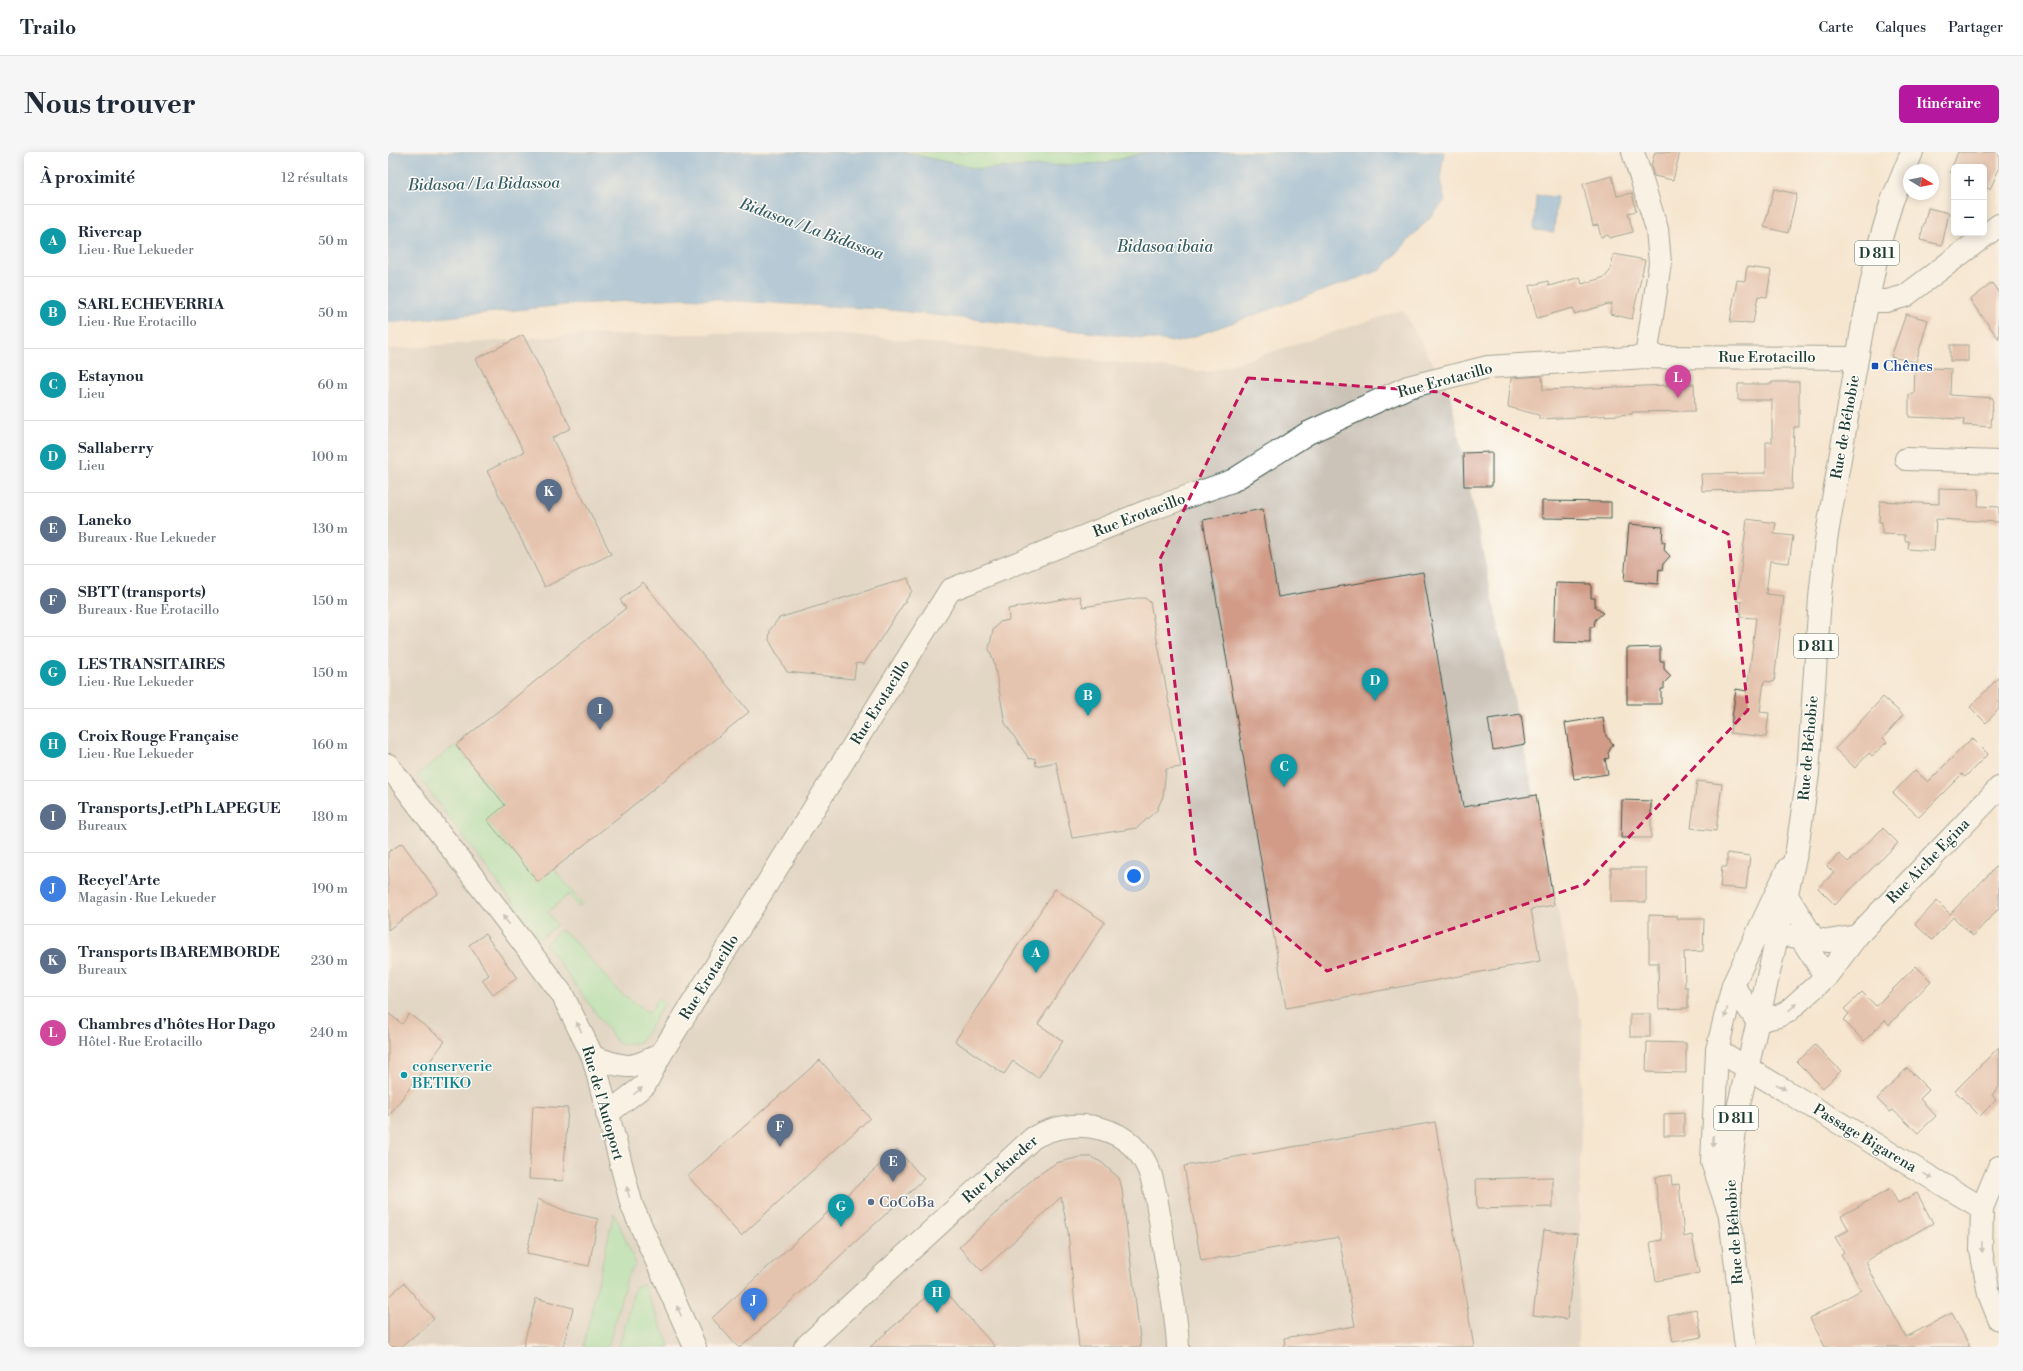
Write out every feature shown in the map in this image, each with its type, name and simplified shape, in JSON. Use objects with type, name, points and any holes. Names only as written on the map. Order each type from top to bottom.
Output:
[{"type":"street","points":[[1633,152],[1657,228],[1660,263],[1646,357]]},
{"type":"street","name":"Rue de Béhobie","points":[[1746,1347],[1730,1217],[1732,1157],[1737,1113],[1797,849],[1808,774],[1820,598],[1826,540],[1867,301],[1879,245],[1892,200],[1912,152]]},
{"type":"street","points":[[1867,301],[1887,301],[1905,296],[1999,225]]},
{"type":"street","name":"Rue Erotacillo","points":[[606,1114],[645,1085],[662,1054],[950,590],[1154,508],[1232,481],[1308,433],[1408,387],[1488,367],[1508,364],[1646,357],[1857,358]]},
{"type":"street","points":[[1906,459],[1999,462]]},
{"type":"street","name":"Rue de l'Autoport","points":[[388,765],[562,994],[593,1057],[606,1114],[632,1206],[695,1347]]},
{"type":"street","name":"Rue Aiche Egina","points":[[1757,1021],[1778,1016],[1787,1012],[1826,977],[1857,936],[1999,788]]},
{"type":"street","points":[[1730,1217],[1712,1162],[1717,1050],[1733,986],[1797,849]]},
{"type":"street","points":[[1786,894],[1826,977]]},
{"type":"street","points":[[1750,947],[1777,934],[1829,941],[1857,936]]},
{"type":"street","points":[[1733,986],[1757,1021]]},
{"type":"street","name":"Passage Bigarena","points":[[1717,1050],[1748,1067],[1982,1208]]},
{"type":"street","points":[[593,1057],[619,1066],[638,1066],[662,1054]]},
{"type":"street","name":"Rue Lekueder","points":[[805,1347],[1033,1138],[1047,1130],[1080,1124],[1097,1127],[1112,1132],[1128,1142],[1138,1153],[1150,1175],[1167,1267],[1178,1347]]},
{"type":"street","points":[[1999,1167],[1982,1208],[1981,1250],[1989,1294],[1999,1319]]},
{"type":"highlighted area","points":[[1248,378],[1440,392],[1728,534],[1748,710],[1585,884],[1327,971],[1196,861],[1160,559]]},
{"type":"shaded area","points":[[1403,310],[1450,394],[1582,1025],[1578,1347],[388,1347],[388,349],[577,335],[835,333],[1208,372]]},
{"type":"green space","points":[[902,152],[1147,152],[1106,163],[978,169]]},
{"type":"green space","points":[[456,745],[505,805],[487,820],[538,882],[554,869],[582,904],[579,906],[569,894],[548,912],[557,925],[540,939],[417,775]]},
{"type":"green space","points":[[560,930],[572,938],[617,990],[650,1013],[658,998],[665,1003],[641,1042],[624,1045],[617,1042],[545,944]]},
{"type":"green space","points":[[614,1213],[636,1264],[627,1277],[608,1347],[583,1347]]},
{"type":"green space","points":[[643,1284],[670,1347],[619,1347],[635,1287]]},
{"type":"water","name":"Bidasoa ibaia","points":[[388,152],[902,152],[978,169],[1106,163],[1147,152],[1444,152],[1440,180],[1445,201],[1381,270],[1178,342],[881,309],[683,298],[575,304],[388,323]]},
{"type":"water","points":[[1536,195],[1557,197],[1554,232],[1534,230]]},
{"type":"building","points":[[1655,152],[1680,152],[1673,180],[1654,176],[1651,166]]},
{"type":"building","points":[[1958,152],[1999,152],[1999,169],[1990,189],[1987,188],[1987,164],[1953,164]]},
{"type":"building","points":[[1612,176],[1617,196],[1632,193],[1636,211],[1628,213],[1633,232],[1609,238],[1608,235],[1601,237],[1598,225],[1593,226],[1583,184]]},
{"type":"building","points":[[1774,189],[1797,194],[1788,233],[1764,227]]},
{"type":"building","points":[[1928,208],[1949,213],[1942,245],[1920,240]]},
{"type":"building","points":[[1614,254],[1645,260],[1632,319],[1610,314],[1612,303],[1574,314],[1573,308],[1537,318],[1529,286],[1548,281],[1549,286],[1580,277],[1582,284],[1605,277],[1610,271]]},
{"type":"building","points":[[1747,267],[1771,270],[1767,297],[1758,296],[1753,323],[1730,322],[1737,280],[1745,281]]},
{"type":"building","points":[[1992,283],[1999,293],[1999,339],[1970,300]]},
{"type":"building","points":[[1906,314],[1928,320],[1916,362],[1891,357]]},
{"type":"building","points":[[523,335],[571,428],[552,438],[611,554],[545,587],[487,471],[524,452],[476,359]]},
{"type":"building","points":[[1950,345],[1968,345],[1968,361],[1950,361]]},
{"type":"building","points":[[1915,367],[1951,369],[1950,395],[1993,398],[1991,427],[1963,425],[1964,419],[1909,417],[1909,394],[1914,394]]},
{"type":"building","points":[[1542,376],[1543,390],[1694,384],[1695,411],[1632,412],[1632,414],[1619,415],[1539,419],[1539,415],[1508,407],[1511,378]]},
{"type":"building","points":[[1772,382],[1799,382],[1799,427],[1794,427],[1792,489],[1702,491],[1701,474],[1766,473],[1766,442],[1772,442],[1772,400],[1738,400],[1738,384],[1772,384]]},
{"type":"building","points":[[1492,452],[1492,486],[1464,486],[1463,453]]},
{"type":"building","points":[[1939,488],[1979,489],[1978,506],[1999,507],[1999,522],[1936,519],[1934,551],[1908,549],[1909,541],[1905,541],[1905,535],[1882,534],[1882,522],[1879,522],[1880,501],[1939,504]]},
{"type":"building","points":[[1542,501],[1611,502],[1611,519],[1542,518]]},
{"type":"building","points":[[1263,509],[1278,597],[1423,572],[1463,807],[1536,795],[1554,905],[1531,909],[1540,961],[1286,1008],[1203,520]]},
{"type":"building","points":[[1747,519],[1776,523],[1774,534],[1793,536],[1789,563],[1770,561],[1766,594],[1784,596],[1774,682],[1764,681],[1760,712],[1769,713],[1766,737],[1730,733],[1736,689],[1747,691],[1756,618],[1740,617],[1742,602],[1737,601]]},
{"type":"building","points":[[1629,524],[1663,527],[1662,542],[1665,542],[1664,550],[1670,556],[1663,564],[1662,570],[1659,569],[1658,584],[1624,581]]},
{"type":"building","points":[[908,578],[912,591],[864,664],[856,663],[854,679],[787,672],[769,640],[770,630],[779,618]]},
{"type":"building","points":[[643,582],[749,712],[538,882],[487,820],[505,805],[456,745],[626,608],[620,600]]},
{"type":"building","points":[[1556,583],[1591,584],[1591,598],[1595,598],[1595,607],[1603,613],[1595,620],[1594,627],[1590,627],[1590,643],[1554,642]]},
{"type":"building","points":[[1080,596],[1083,607],[1138,598],[1145,598],[1150,602],[1181,767],[1166,769],[1163,796],[1157,810],[1137,828],[1072,838],[1056,762],[1036,766],[1035,758],[1029,759],[1005,723],[994,662],[989,649],[993,630],[1000,622],[1009,620],[1008,609]]},
{"type":"building","points":[[1660,647],[1660,661],[1664,661],[1664,669],[1671,676],[1664,683],[1664,689],[1661,689],[1661,704],[1627,704],[1627,648]]},
{"type":"building","points":[[1999,677],[1999,709],[1986,723],[1970,707]]},
{"type":"building","points":[[1883,697],[1903,715],[1883,738],[1887,742],[1872,756],[1869,753],[1855,768],[1835,749]]},
{"type":"building","points":[[1521,714],[1525,744],[1493,750],[1488,719]]},
{"type":"building","points":[[1603,717],[1606,736],[1613,744],[1608,753],[1609,758],[1605,759],[1608,774],[1574,779],[1565,723]]},
{"type":"building","points":[[1972,738],[1988,754],[1965,777],[1962,774],[1919,817],[1893,793],[1915,770],[1928,782]]},
{"type":"building","points":[[1697,781],[1722,784],[1716,831],[1691,828]]},
{"type":"building","points":[[1622,800],[1651,801],[1651,838],[1621,838]]},
{"type":"building","points":[[1883,828],[1898,843],[1835,905],[1818,888],[1834,873],[1827,866],[1839,854],[1848,862]]},
{"type":"building","points":[[402,843],[438,893],[388,930],[388,852]]},
{"type":"building","points":[[1727,853],[1750,856],[1746,889],[1720,887],[1722,867],[1727,867]]},
{"type":"building","points":[[1999,864],[1999,908],[1973,936],[1953,917],[1932,940],[1915,924],[1937,901],[1950,914]]},
{"type":"building","points":[[1611,868],[1646,868],[1646,902],[1611,902]]},
{"type":"building","points":[[1055,889],[1105,922],[1038,1024],[1063,1041],[1038,1078],[1013,1061],[1004,1074],[955,1041]]},
{"type":"building","points":[[1649,915],[1677,916],[1678,919],[1704,919],[1703,951],[1684,952],[1685,987],[1688,987],[1688,1008],[1659,1009],[1658,963],[1649,963]]},
{"type":"building","points":[[485,934],[517,978],[493,995],[482,980],[489,975],[469,945]]},
{"type":"building","points":[[1916,966],[1931,981],[1889,1025],[1885,1020],[1864,1041],[1843,1020],[1849,1014],[1844,1009],[1862,992],[1876,1006]]},
{"type":"building","name":"conserverie BETIKO","points":[[388,1013],[402,1024],[409,1014],[445,1041],[388,1117]]},
{"type":"building","points":[[1630,1014],[1650,1014],[1650,1037],[1630,1037]]},
{"type":"building","points":[[1647,1042],[1686,1043],[1686,1073],[1646,1072]]},
{"type":"building","points":[[1815,1045],[1841,1071],[1823,1088],[1797,1062]]},
{"type":"building","points":[[1999,1047],[1999,1087],[1992,1095],[1996,1100],[1980,1116],[1955,1091]]},
{"type":"building","points":[[820,1060],[870,1118],[741,1236],[688,1176]]},
{"type":"building","points":[[1907,1068],[1929,1090],[1920,1099],[1936,1116],[1918,1133],[1893,1110],[1890,1112],[1877,1099]]},
{"type":"building","points":[[533,1106],[568,1108],[563,1181],[529,1179]]},
{"type":"building","points":[[1684,1113],[1684,1136],[1664,1136],[1664,1114]]},
{"type":"building","points":[[1435,1122],[1474,1347],[1285,1347],[1284,1338],[1355,1326],[1339,1237],[1201,1261],[1184,1166]]},
{"type":"building","points":[[897,1149],[924,1179],[741,1347],[738,1347],[712,1318]]},
{"type":"building","points":[[1080,1157],[1091,1157],[1101,1162],[1119,1178],[1122,1189],[1141,1347],[1079,1347],[1068,1232],[1061,1197],[982,1271],[959,1247],[1035,1177],[1056,1163]]},
{"type":"building","points":[[1671,1175],[1672,1185],[1679,1184],[1684,1237],[1692,1235],[1699,1273],[1656,1281],[1650,1242],[1662,1240],[1655,1177]]},
{"type":"building","points":[[1553,1177],[1553,1207],[1477,1209],[1476,1179]]},
{"type":"building","points":[[1890,1189],[1898,1203],[1917,1193],[1933,1223],[1866,1261],[1871,1273],[1906,1337],[1952,1313],[1970,1347],[1825,1347],[1810,1318],[1861,1290],[1841,1254],[1844,1252],[1835,1237],[1849,1230],[1841,1216]]},
{"type":"building","points":[[538,1199],[568,1212],[598,1219],[589,1266],[527,1253]]},
{"type":"building","points":[[1544,1230],[1578,1234],[1567,1319],[1533,1315]]},
{"type":"building","points":[[404,1283],[434,1319],[401,1347],[388,1347],[388,1297]]},
{"type":"building","points":[[940,1285],[995,1347],[870,1347]]},
{"type":"building","points":[[536,1298],[573,1308],[563,1347],[523,1347]]},
{"type":"building","points":[[1696,1309],[1702,1337],[1673,1342],[1668,1315]]},
{"type":"place","name":"Chênes","points":[[1875,366]]},
{"type":"place","name":"Chambres d'hôtes Hor Dago","points":[[1678,398]]},
{"type":"place","name":"Transports IBAREMBORDE","points":[[549,512]]},
{"type":"place","name":"Sallaberry","points":[[1375,701]]},
{"type":"place","name":"SARL ECHEVERRIA","points":[[1088,716]]},
{"type":"place","name":"Transports J.etPh LAPEGUE","points":[[600,730]]},
{"type":"place","name":"Estaynou","points":[[1284,787]]},
{"type":"place","name":"Rivercap","points":[[1036,973]]},
{"type":"place","name":"conserverie BETIKO","points":[[404,1075]]},
{"type":"place","name":"SBTT (transports)","points":[[780,1147]]},
{"type":"place","name":"Laneko","points":[[893,1182]]},
{"type":"place","name":"CoCoBa","points":[[871,1202]]},
{"type":"place","name":"LES TRANSITAIRES","points":[[841,1227]]},
{"type":"place","name":"Croix Rouge Française","points":[[937,1313]]},
{"type":"place","name":"Recycl'Arte","points":[[754,1321]]},
{"type":"water label","name":"Bidasoa / La Bidassoa","points":[[484,183]]},
{"type":"water label","name":"Bidasoa / La Bidassoa","points":[[812,228]]}]
